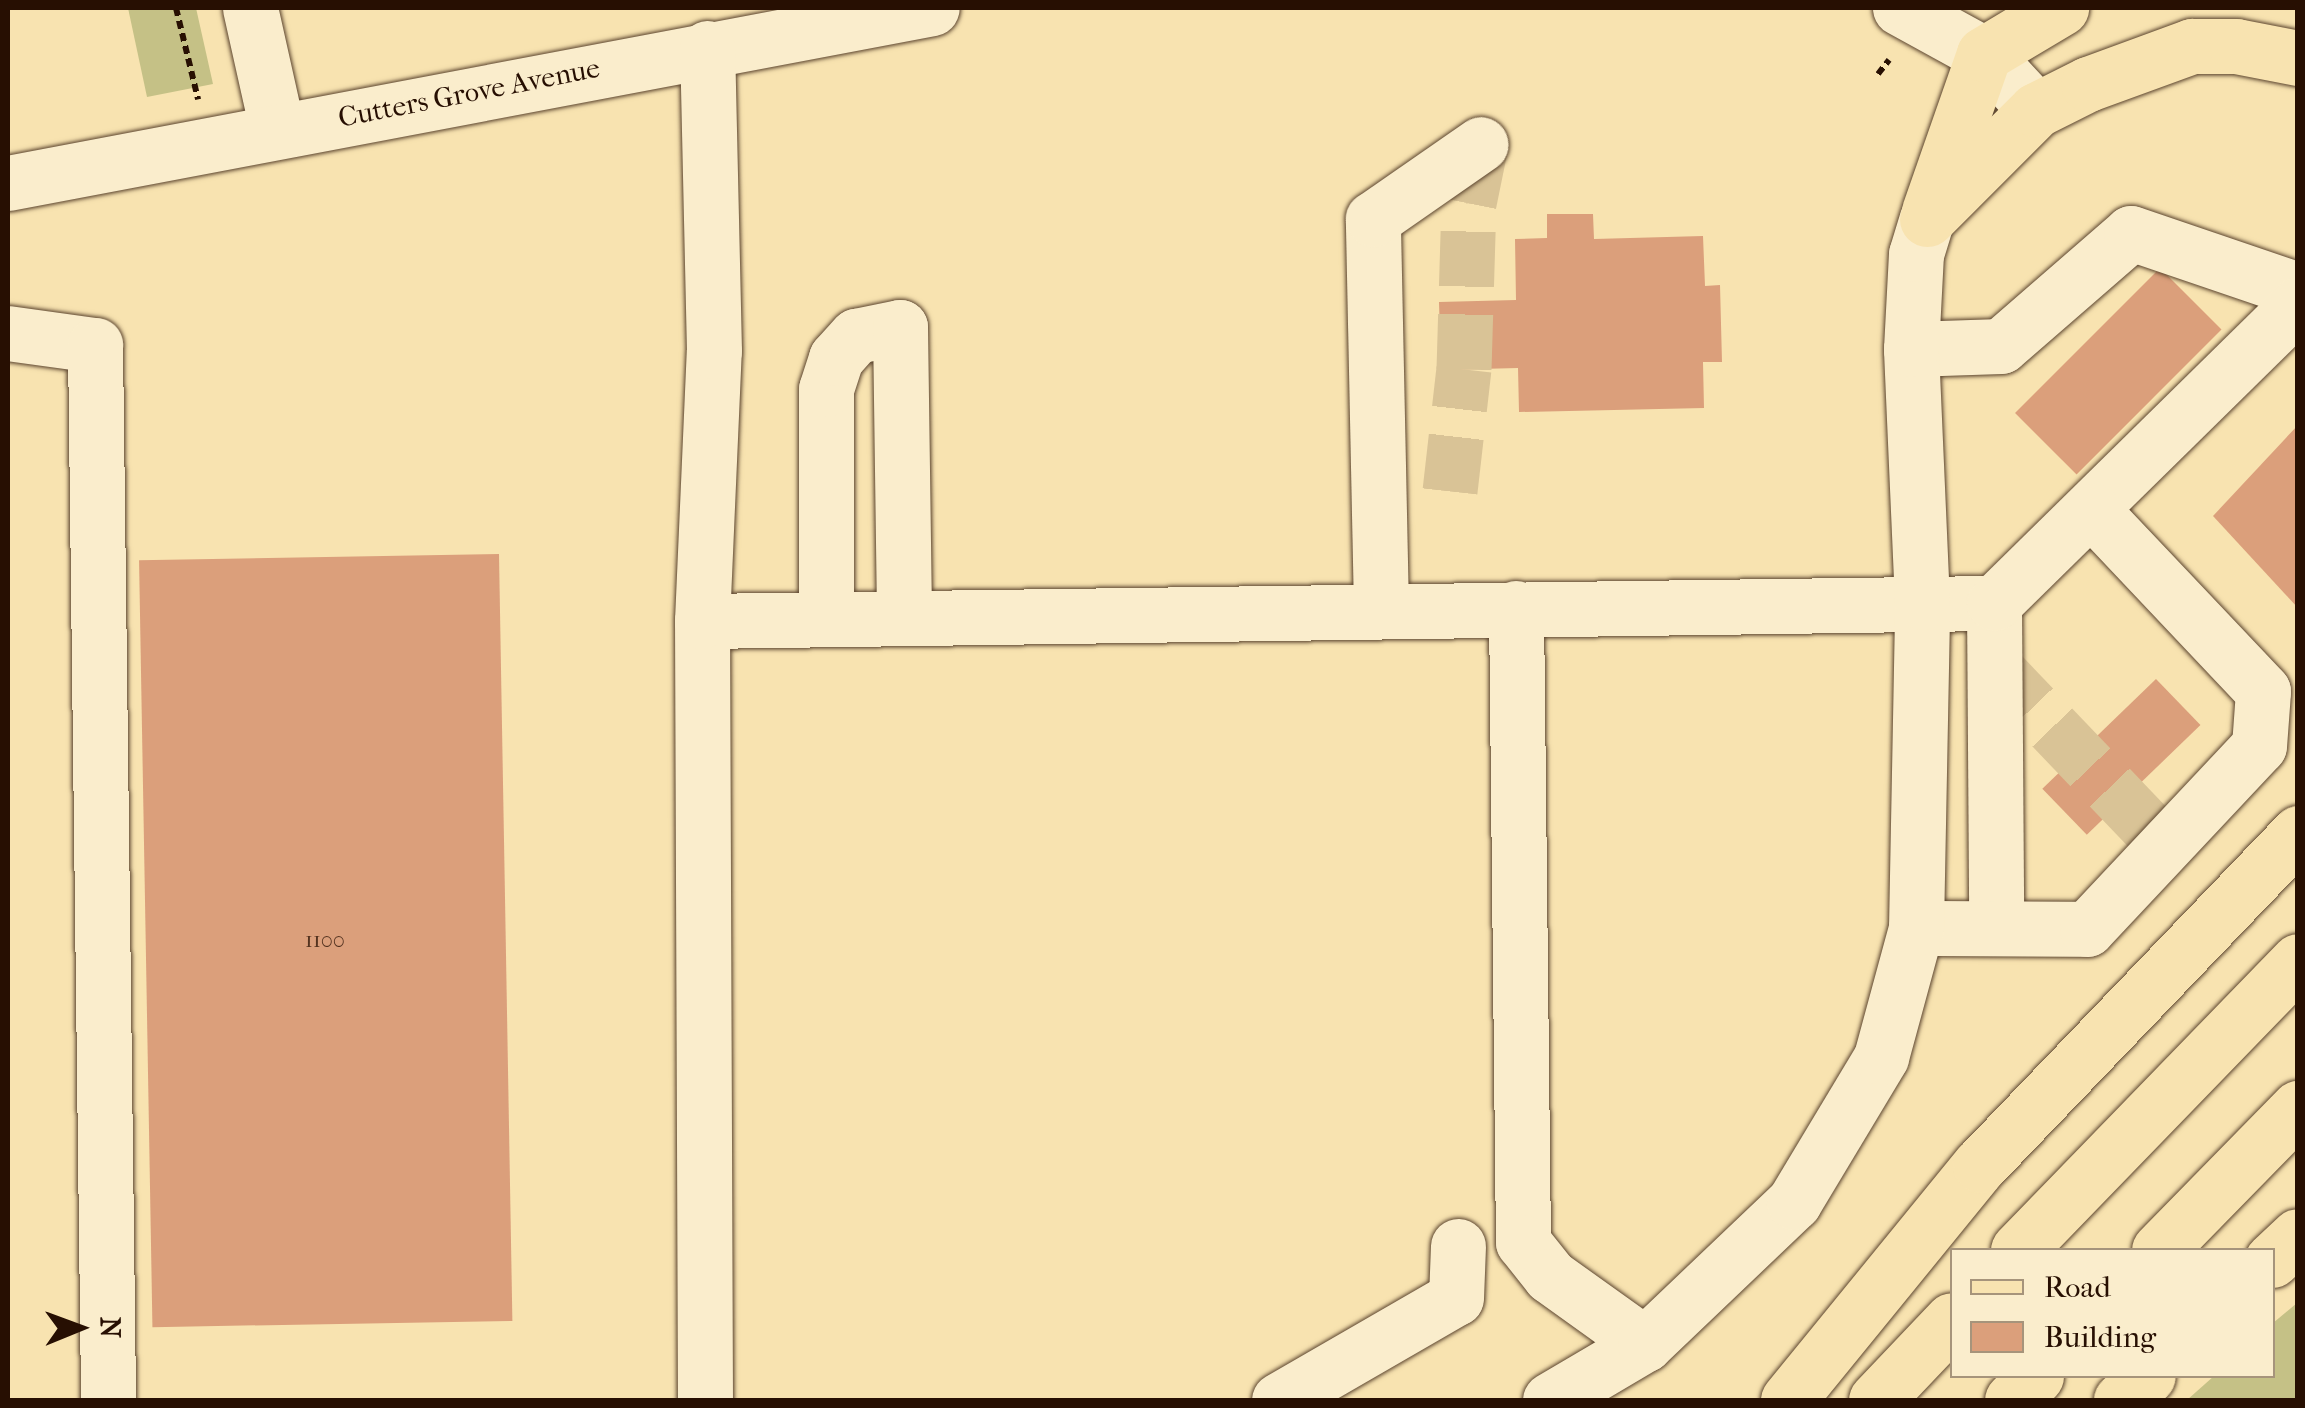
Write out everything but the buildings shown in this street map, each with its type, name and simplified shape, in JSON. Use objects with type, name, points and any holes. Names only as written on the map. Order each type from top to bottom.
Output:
[{"type":"main road","points":[[1927,219],[1984,54],[2061,8]]},
{"type":"main road","points":[[1927,219],[2036,110],[2192,46],[2236,46],[2298,58]]},
{"type":"main road","points":[[1788,1400],[1980,1164],[2298,833]]},
{"type":"main road","points":[[2020,1248],[2298,961]]},
{"type":"main road","points":[[2161,1248],[2298,1108]]},
{"type":"main road","points":[[2275,1257],[2298,1236]]},
{"type":"main road","points":[[1876,1400],[1950,1322]]},
{"type":"main road","points":[[2012,1400],[2034,1378]]},
{"type":"main road","points":[[2121,1400],[2146,1378]]},
{"type":"street","points":[[250,8],[277,129]]},
{"type":"street","name":"Cutters Grove Avenue","points":[[8,183],[932,8]]},
{"type":"street","points":[[1900,8],[1984,54],[2036,110]]},
{"type":"street","points":[[705,1400],[702,621],[714,351],[707,48]]},
{"type":"street","points":[[1381,609],[1372,219],[1481,144]]},
{"type":"street","points":[[1550,1400],[1645,1344],[1794,1202],[1881,1058],[1916,928],[1922,602],[1911,349],[1916,254],[1927,219]]},
{"type":"street","points":[[1911,349],[2001,346],[2132,233],[2298,290]]},
{"type":"street","points":[[702,621],[1994,603],[2093,512],[2298,304]]},
{"type":"street","points":[[826,619],[826,389],[836,358],[856,336],[900,327],[904,618]]},
{"type":"street","points":[[8,333],[95,345],[108,1400]]},
{"type":"street","points":[[1916,928],[2087,928],[2259,746],[2264,692],[2093,512]]},
{"type":"street","points":[[1994,603],[1996,928]]},
{"type":"street","points":[[1516,608],[1523,1242],[1550,1276],[1645,1344]]},
{"type":"street","points":[[1279,1400],[1456,1298],[1458,1246]]},
{"type":"path","points":[[176,8],[209,142]]},
{"type":"shaded area","points":[[128,8],[196,8],[213,84],[147,97]]},
{"type":"shaded area","points":[[2297,1303],[2297,1400],[2187,1400],[2212,1378],[2275,1378],[2275,1321]]},
{"type":"tunnel","points":[[1450,491],[1464,369],[1469,203],[1481,144]]},
{"type":"tunnel","points":[[1995,667],[2166,846]]}]
